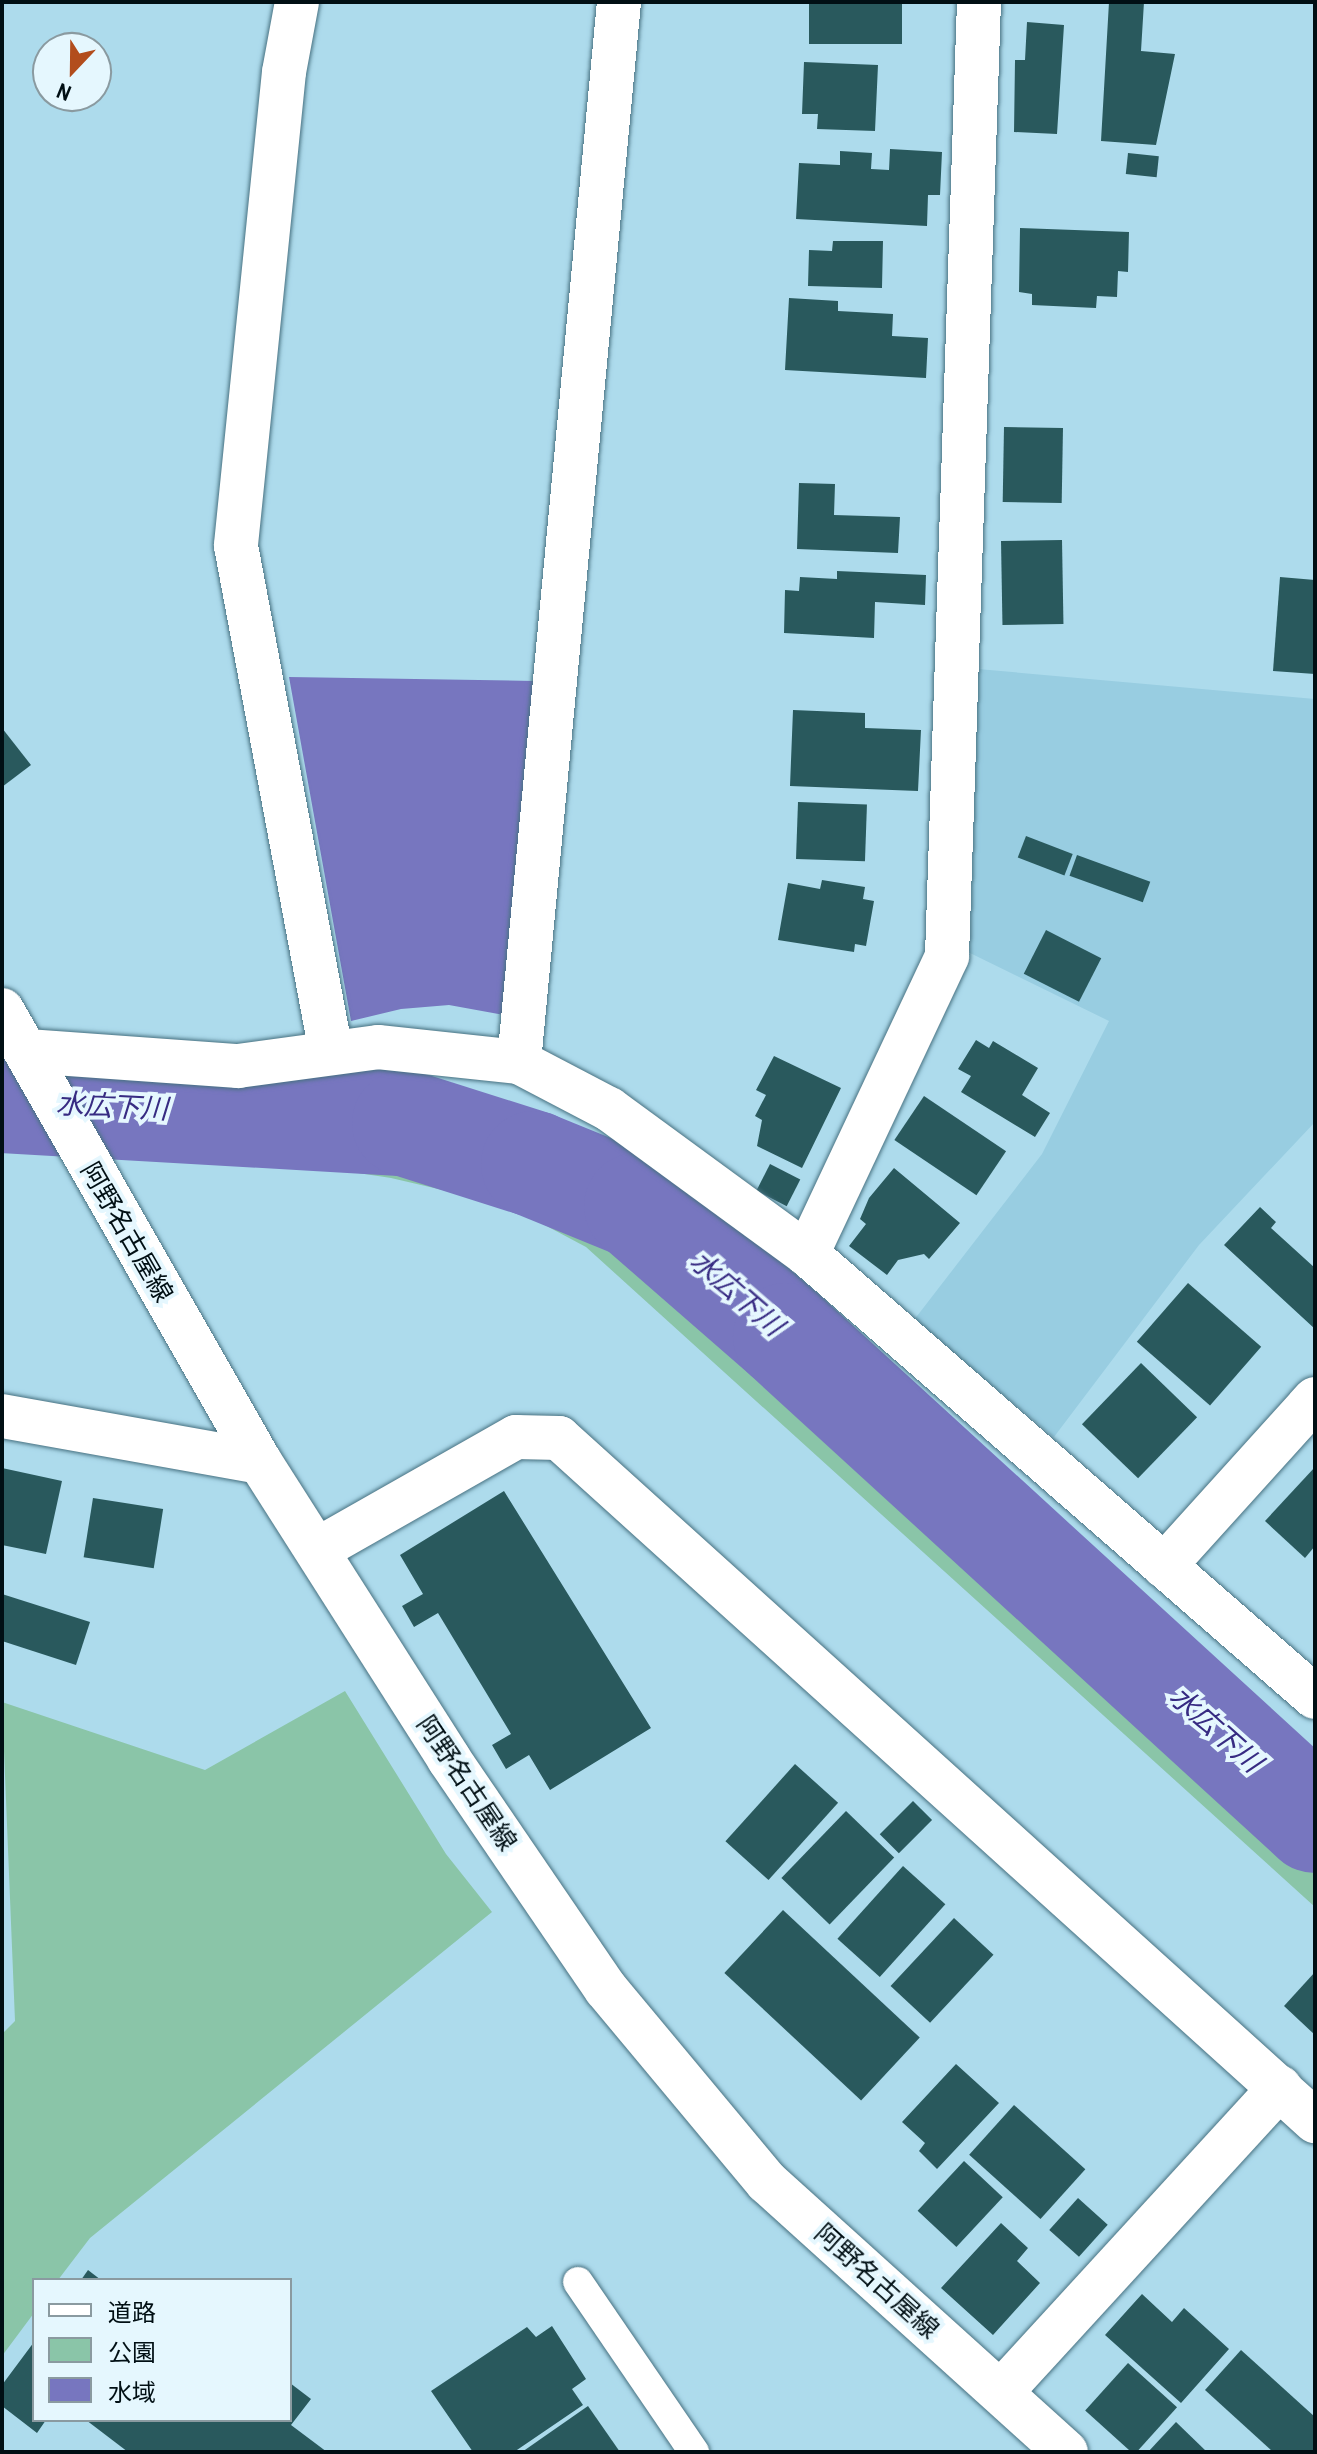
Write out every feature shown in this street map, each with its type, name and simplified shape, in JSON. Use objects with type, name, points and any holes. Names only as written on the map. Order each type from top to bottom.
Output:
[{"type":"street","points":[[297,2],[284,72],[236,546],[331,1052]]},
{"type":"street","points":[[519,1062],[619,2]]},
{"type":"street","points":[[807,1254],[947,956],[979,2]]},
{"type":"street","name":"阿野名古屋線","points":[[2,1010],[260,1462],[449,1759],[606,1989],[767,2182],[1066,2452]]},
{"type":"street","points":[[31,1059],[238,1066],[331,1052],[426,1049],[519,1062],[609,1109],[807,1254],[1315,1697]]},
{"type":"street","points":[[1164,1566],[1315,1399]]},
{"type":"street","points":[[2,1416],[260,1462]]},
{"type":"street","points":[[317,1550],[516,1437],[559,1438],[1315,2121]]},
{"type":"street","points":[[1001,2392],[1280,2088]]},
{"type":"lane","points":[[578,2282],[694,2452]]},
{"type":"shaded area","points":[[978,669],[1315,699],[1315,1122],[1199,1245],[1054,1437],[914,1320],[1042,1154],[1109,1021],[970,953]]},
{"type":"green space","points":[[110,1115],[399,1142],[520,1171],[611,1209],[661,1242],[1315,1839],[1315,1907],[586,1247],[507,1205],[391,1178],[312,1166],[133,1157]]},
{"type":"green space","points":[[345,1691],[446,1854],[492,1912],[90,2238],[60,2278],[32,2278],[32,2316],[2,2356],[2,2034],[15,2021],[2,1702],[205,1770]]},
{"type":"water","points":[[289,677],[533,681],[504,1015],[449,1005],[401,1009],[351,1021]]},
{"type":"building","points":[[809,2],[902,2],[902,44],[809,44]]},
{"type":"building","points":[[1109,2],[1144,2],[1141,51],[1175,54],[1156,145],[1101,141]]},
{"type":"building","points":[[1027,22],[1064,25],[1057,134],[1014,132],[1015,60],[1025,60]]},
{"type":"building","points":[[804,62],[878,65],[875,131],[817,129],[818,114],[802,114]]},
{"type":"building","points":[[890,149],[942,152],[940,195],[928,195],[927,226],[796,219],[799,163],[840,165],[840,151],[872,153],[871,169],[889,170]]},
{"type":"building","points":[[1128,153],[1159,156],[1157,177],[1126,174]]},
{"type":"building","points":[[1020,228],[1129,232],[1128,272],[1118,271],[1117,297],[1097,296],[1096,308],[1032,305],[1032,294],[1019,292]]},
{"type":"building","points":[[833,241],[883,241],[882,288],[808,286],[809,250],[832,251]]},
{"type":"building","points":[[789,298],[838,301],[838,311],[893,314],[892,336],[928,338],[926,378],[785,370]]},
{"type":"building","points":[[1004,427],[1063,428],[1062,503],[1003,502]]},
{"type":"building","points":[[799,483],[835,484],[834,515],[900,517],[898,553],[797,549]]},
{"type":"building","points":[[1062,540],[1063,624],[1002,625],[1001,541]]},
{"type":"building","points":[[837,571],[926,575],[925,605],[875,602],[874,638],[784,633],[785,590],[799,591],[800,577],[837,579]]},
{"type":"building","points":[[1280,577],[1315,580],[1315,674],[1273,671]]},
{"type":"building","points":[[793,710],[865,713],[865,728],[921,730],[918,791],[790,786]]},
{"type":"building","points":[[2,728],[31,765],[2,787]]},
{"type":"building","points":[[798,802],[867,804],[865,861],[796,859]]},
{"type":"building","points":[[1026,836],[1073,854],[1064,875],[1018,857]]},
{"type":"building","points":[[1077,855],[1150,882],[1143,902],[1069,876]]},
{"type":"building","points":[[822,880],[865,887],[863,899],[874,901],[866,946],[855,944],[854,952],[778,940],[788,883],[820,889]]},
{"type":"building","points":[[1046,930],[1101,958],[1079,1002],[1024,974]]},
{"type":"building","points":[[976,1040],[989,1048],[993,1041],[1038,1068],[1022,1095],[1050,1113],[1035,1137],[961,1092],[971,1076],[958,1069]]},
{"type":"building","points":[[774,1056],[841,1088],[802,1168],[757,1146],[762,1120],[755,1116],[766,1095],[756,1090]]},
{"type":"building","points":[[924,1096],[1006,1151],[976,1195],[894,1140]]},
{"type":"building","points":[[770,1164],[800,1179],[787,1206],[756,1191]]},
{"type":"building","points":[[894,1168],[960,1223],[929,1259],[924,1254],[898,1260],[887,1275],[849,1246],[866,1224],[860,1219],[869,1198]]},
{"type":"building","points":[[1260,1207],[1276,1222],[1271,1228],[1315,1268],[1315,1329],[1224,1245]]},
{"type":"building","points":[[1188,1283],[1261,1347],[1210,1406],[1137,1342]]},
{"type":"building","points":[[1141,1363],[1197,1417],[1138,1478],[1082,1424]]},
{"type":"building","points":[[1315,1467],[1315,1546],[1305,1558],[1265,1521]]},
{"type":"building","points":[[2,1468],[62,1481],[46,1554],[2,1545]]},
{"type":"building","points":[[504,1491],[651,1728],[550,1790],[529,1755],[506,1769],[492,1745],[511,1734],[438,1613],[414,1627],[402,1606],[423,1594],[400,1555]]},
{"type":"building","points":[[93,1498],[163,1509],[154,1568],[84,1557]]},
{"type":"building","points":[[2,1594],[90,1622],[76,1665],[2,1641]]},
{"type":"building","points":[[795,1764],[838,1803],[769,1880],[725,1841]]},
{"type":"building","points":[[913,1801],[932,1820],[899,1853],[880,1834]]},
{"type":"building","points":[[846,1811],[894,1858],[830,1924],[781,1878]]},
{"type":"building","points":[[903,1866],[945,1904],[880,1977],[837,1939]]},
{"type":"building","points":[[783,1910],[920,2038],[861,2100],[724,1973]]},
{"type":"building","points":[[954,1918],[993,1955],[930,2023],[891,1986]]},
{"type":"building","points":[[1315,1972],[1315,2035],[1284,2006]]},
{"type":"building","points":[[956,2064],[999,2103],[937,2169],[919,2151],[925,2143],[902,2122]]},
{"type":"building","points":[[1014,2105],[1085,2169],[1041,2219],[969,2155]]},
{"type":"building","points":[[964,2161],[1003,2197],[956,2247],[918,2211]]},
{"type":"building","points":[[1078,2198],[1108,2225],[1079,2257],[1049,2230]]},
{"type":"building","points":[[1001,2223],[1028,2248],[1017,2261],[1040,2283],[993,2335],[941,2288]]},
{"type":"building","points":[[88,2270],[98,2278],[82,2278]]},
{"type":"building","points":[[1142,2294],[1172,2322],[1184,2308],[1229,2349],[1181,2403],[1105,2335]]},
{"type":"building","points":[[552,2326],[586,2379],[572,2389],[583,2405],[514,2452],[473,2452],[431,2391],[527,2327],[536,2337]]},
{"type":"building","points":[[32,2345],[32,2422],[45,2422],[37,2433],[2,2406],[2,2385]]},
{"type":"building","points":[[1241,2350],[1315,2417],[1315,2452],[1273,2452],[1205,2390]]},
{"type":"building","points":[[1128,2363],[1177,2407],[1137,2452],[1131,2452],[1085,2411]]},
{"type":"building","points":[[292,2385],[311,2399],[291,2425],[327,2452],[128,2452],[89,2422],[292,2422]]},
{"type":"building","points":[[588,2406],[620,2452],[522,2452]]},
{"type":"building","points":[[1176,2422],[1207,2452],[1148,2452]]},
{"type":"waterway","name":"水広下川","points":[[2,1100],[405,1123],[534,1164],[637,1206],[786,1336],[1315,1820]]}]
